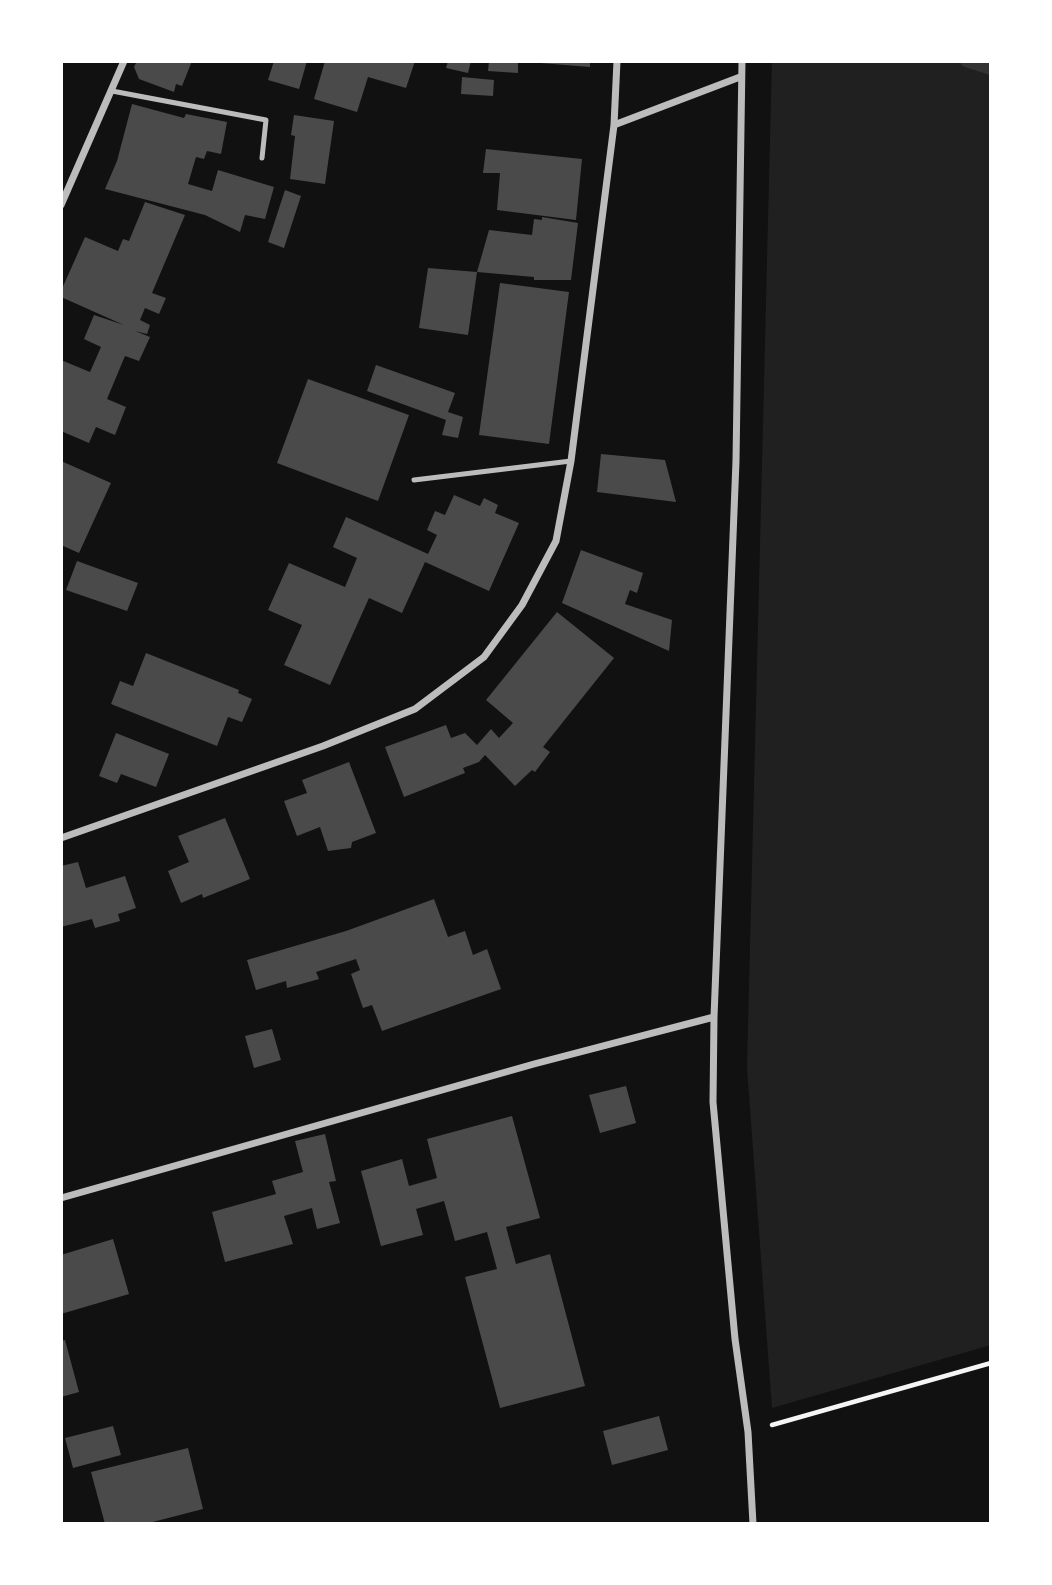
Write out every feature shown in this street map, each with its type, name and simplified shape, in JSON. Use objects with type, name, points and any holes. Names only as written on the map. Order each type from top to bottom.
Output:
[{"type":"street","points":[[61,205],[124,61]]},
{"type":"street","points":[[61,838],[310,750],[415,709],[484,657],[522,605],[556,541],[571,461],[614,125],[617,61]]},
{"type":"street","points":[[741,61],[736,461],[713,1102],[735,1339],[748,1432],[753,1524]]},
{"type":"street","points":[[614,125],[740,77]]},
{"type":"street","points":[[61,1198],[534,1064],[714,1017]]},
{"type":"lane","points":[[112,91],[266,120],[262,158]]},
{"type":"lane","points":[[414,480],[571,461]]},
{"type":"path","points":[[748,1432],[991,1363]]},
{"type":"shaded area","points":[[772,61],[991,61],[991,1345],[772,1408],[747,1067]]},
{"type":"building","points":[[137,61],[192,61],[182,86],[176,84],[174,92],[139,79],[134,67]]},
{"type":"building","points":[[274,61],[307,61],[299,89],[268,80]]},
{"type":"building","points":[[325,61],[415,61],[406,88],[368,77],[357,112],[314,99]]},
{"type":"building","points":[[448,61],[471,61],[468,73],[446,68]]},
{"type":"building","points":[[489,61],[518,61],[518,73],[488,71]]},
{"type":"building","points":[[590,61],[590,67],[540,63]]},
{"type":"building","points":[[462,77],[494,80],[493,96],[461,94]]},
{"type":"building","points":[[132,104],[184,118],[186,114],[227,122],[221,154],[207,151],[204,159],[196,157],[188,184],[212,191],[218,170],[274,187],[265,219],[245,215],[240,232],[205,215],[105,189],[117,161]]},
{"type":"building","points":[[294,115],[334,121],[325,184],[290,179],[295,136],[291,135]]},
{"type":"building","points":[[486,149],[582,159],[576,220],[497,210],[500,173],[483,173]]},
{"type":"building","points":[[285,190],[301,196],[284,248],[268,242]]},
{"type":"building","points":[[145,202],[185,215],[152,293],[166,298],[159,314],[145,308],[140,320],[150,325],[147,334],[135,331],[150,337],[139,361],[125,356],[107,399],[126,407],[115,435],[96,427],[89,443],[61,431],[61,360],[90,372],[101,347],[84,339],[94,315],[124,325],[61,297],[61,291],[85,237],[118,251],[123,239],[129,241]]},
{"type":"building","points":[[542,217],[578,223],[571,280],[534,280],[534,277],[477,272],[489,230],[532,235],[534,219],[542,220]]},
{"type":"building","points":[[428,268],[477,272],[468,335],[419,328]]},
{"type":"building","points":[[500,283],[569,292],[549,444],[479,435]]},
{"type":"building","points":[[376,365],[455,393],[448,412],[463,417],[458,438],[442,435],[446,420],[367,391]]},
{"type":"building","points":[[308,379],[409,415],[378,501],[277,463]]},
{"type":"building","points":[[601,454],[665,460],[676,502],[597,492]]},
{"type":"building","points":[[61,461],[111,483],[79,553],[61,545]]},
{"type":"building","points":[[454,495],[480,506],[484,498],[498,505],[495,513],[519,523],[489,591],[425,562],[402,613],[369,598],[330,685],[284,665],[302,625],[268,610],[289,563],[345,587],[357,558],[333,547],[346,517],[428,554],[437,535],[427,530],[435,511],[445,515]]},
{"type":"building","points":[[581,550],[643,573],[637,593],[630,590],[625,604],[672,620],[669,651],[562,603]]},
{"type":"building","points":[[77,561],[138,583],[127,611],[66,590]]},
{"type":"building","points":[[557,612],[614,658],[543,747],[550,752],[535,772],[532,770],[515,786],[485,755],[479,762],[463,768],[465,773],[404,797],[385,747],[446,725],[451,738],[465,733],[477,745],[491,729],[499,738],[513,723],[486,700]]},
{"type":"building","points":[[146,653],[239,690],[238,693],[252,699],[242,722],[228,717],[217,746],[111,704],[120,681],[133,686]]},
{"type":"building","points":[[116,733],[169,754],[156,787],[121,774],[117,783],[99,776]]},
{"type":"building","points":[[349,762],[376,833],[352,842],[351,848],[328,851],[320,827],[297,836],[284,801],[307,793],[302,780]]},
{"type":"building","points":[[225,818],[250,879],[203,898],[202,894],[181,903],[168,871],[189,862],[178,836]]},
{"type":"building","points":[[78,862],[86,888],[125,876],[136,908],[118,914],[120,921],[95,928],[92,919],[61,927],[61,866]]},
{"type":"building","points":[[434,899],[448,937],[465,931],[473,955],[487,949],[501,989],[382,1031],[372,1005],[363,1008],[351,974],[360,970],[356,959],[316,972],[319,979],[287,988],[286,981],[256,990],[247,960],[346,931]]},
{"type":"building","points":[[272,1029],[281,1060],[254,1068],[245,1036]]},
{"type":"building","points":[[626,1086],[636,1123],[600,1133],[589,1095]]},
{"type":"building","points":[[512,1116],[540,1218],[506,1227],[516,1264],[550,1254],[585,1386],[500,1408],[465,1277],[497,1269],[487,1232],[455,1241],[444,1201],[416,1209],[423,1235],[381,1246],[361,1171],[402,1159],[409,1186],[437,1178],[427,1139]]},
{"type":"building","points":[[325,1134],[336,1181],[329,1182],[340,1223],[317,1229],[312,1208],[284,1216],[293,1244],[225,1262],[212,1212],[276,1194],[272,1181],[303,1172],[295,1141]]},
{"type":"building","points":[[113,1239],[129,1294],[61,1314],[61,1255]]},
{"type":"building","points":[[65,1340],[79,1392],[61,1397],[61,1341]]},
{"type":"building","points":[[659,1416],[668,1450],[612,1465],[603,1431]]},
{"type":"building","points":[[113,1426],[121,1455],[73,1468],[65,1438]]},
{"type":"building","points":[[188,1448],[203,1509],[145,1524],[105,1524],[91,1472]]},
{"type":"waterway","points":[[966,61],[991,69]]}]
